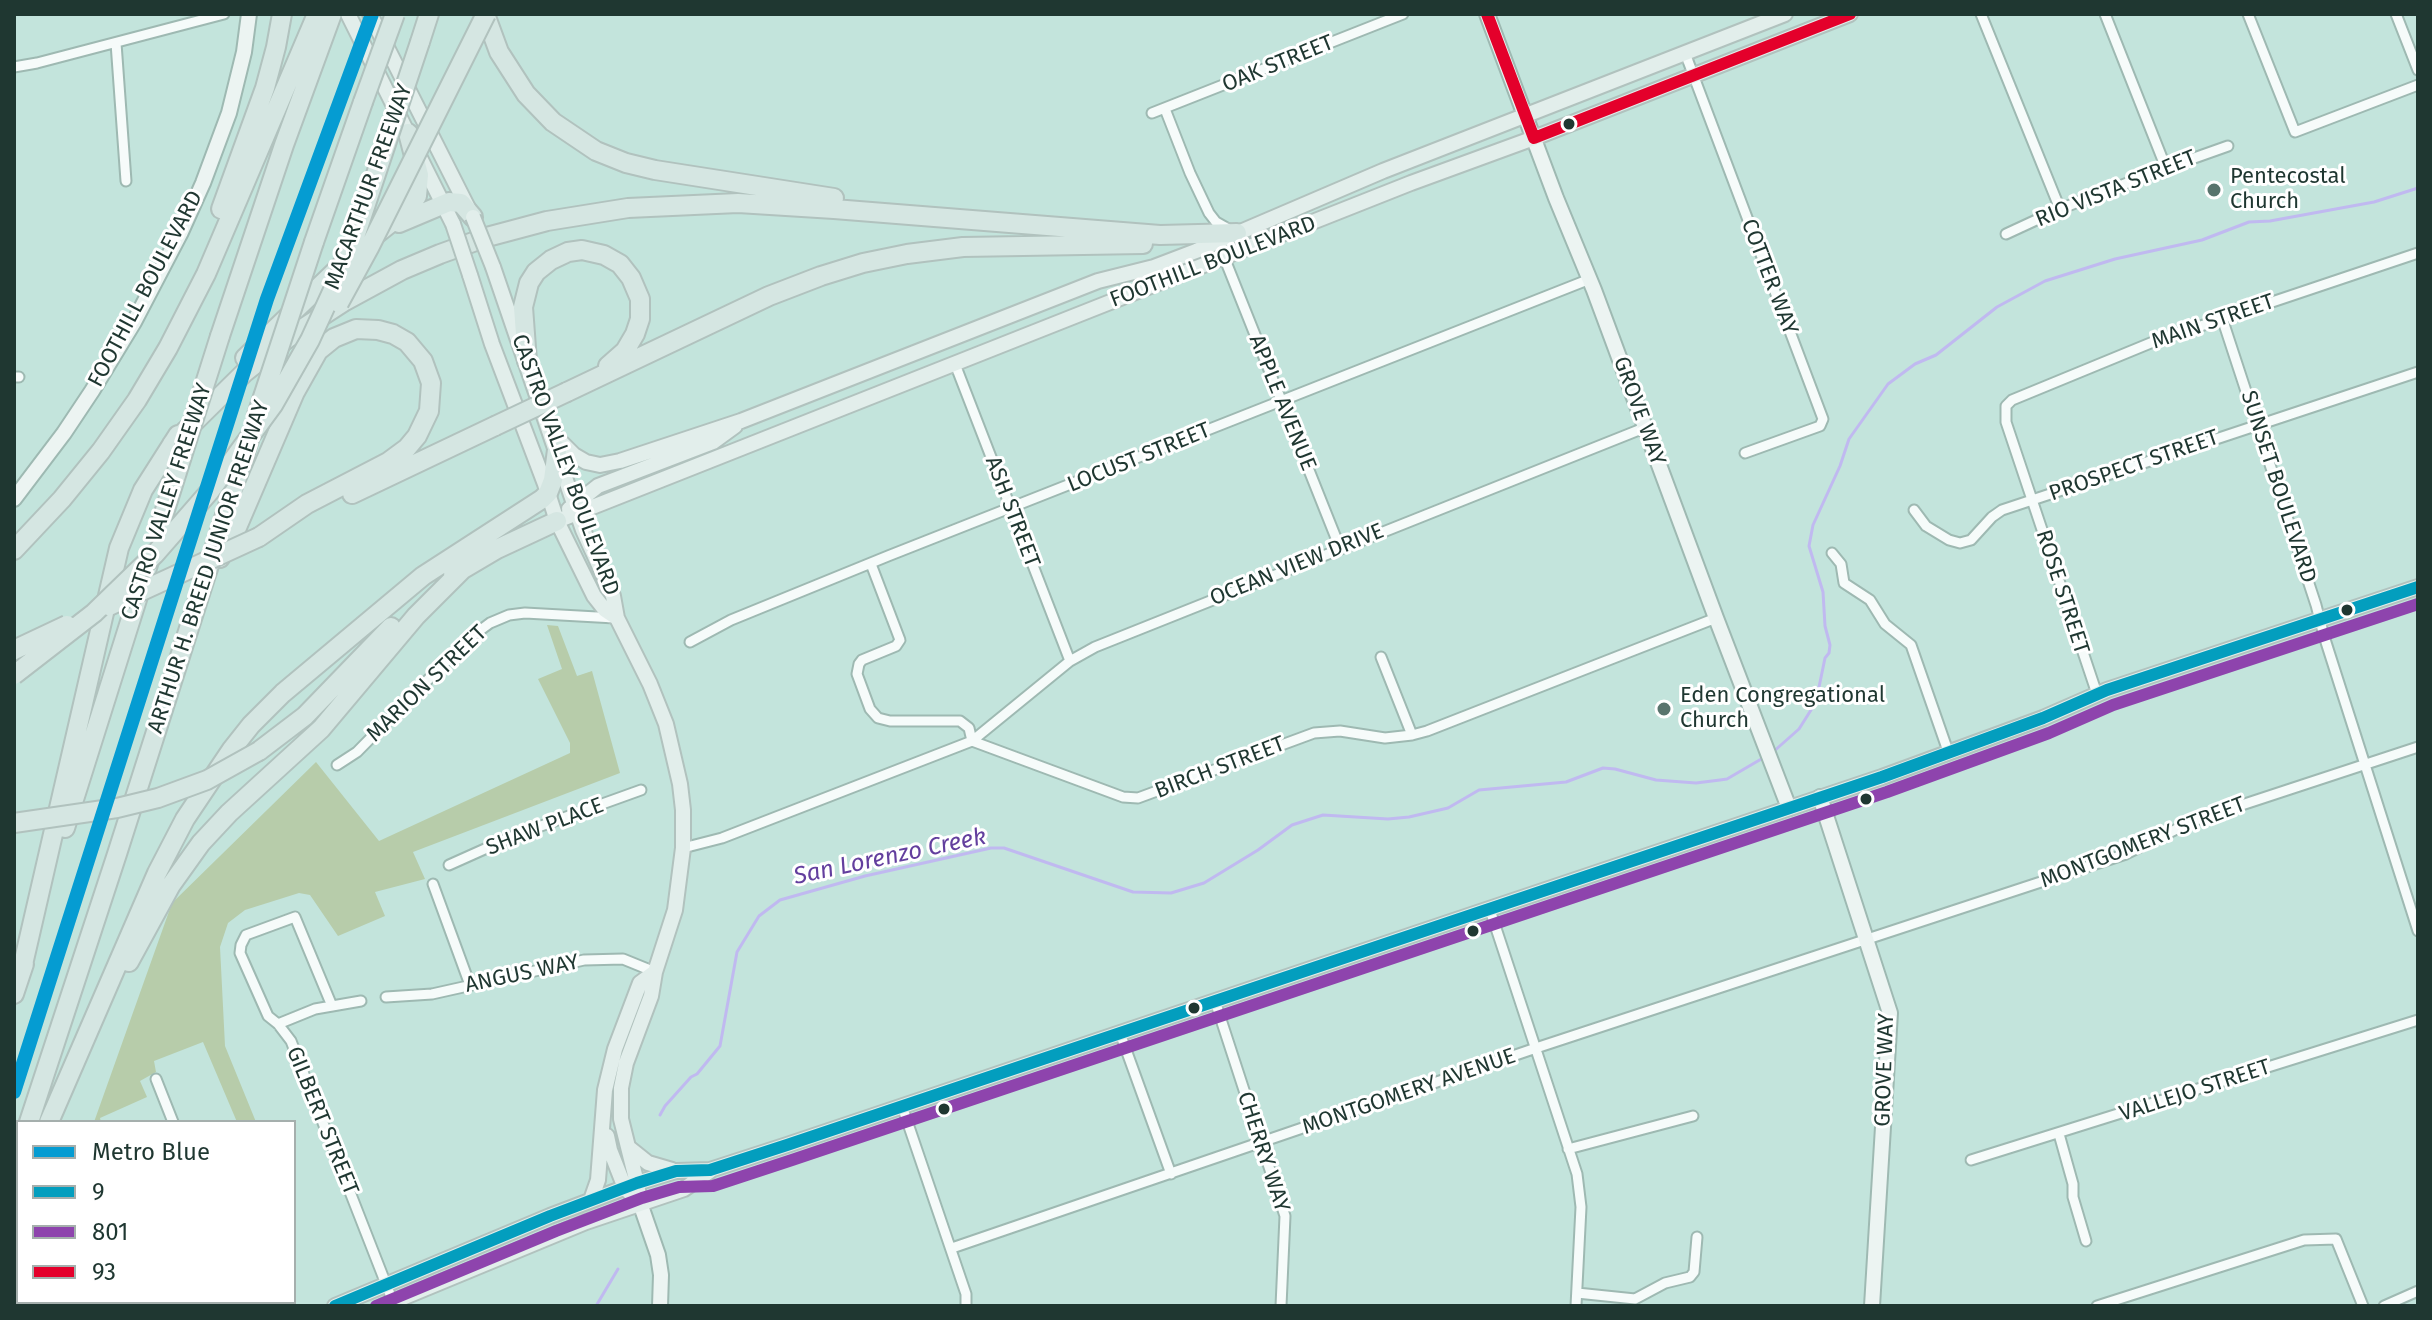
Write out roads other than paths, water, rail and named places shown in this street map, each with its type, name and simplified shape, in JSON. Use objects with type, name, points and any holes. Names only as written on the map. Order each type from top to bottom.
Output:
[{"type":"highway","points":[[188,312],[265,88],[282,14]]},
{"type":"highway","name":"ARTHUR H. BREED JUNIOR FREEWAY","points":[[30,1120],[314,242],[395,14]]},
{"type":"highway","name":"MACARTHUR FREEWAY","points":[[14,675],[62,639],[140,569],[184,523],[223,475],[273,405],[310,340],[357,234],[429,14]]},
{"type":"highway","points":[[486,14],[504,61],[539,109],[575,138],[617,160],[683,175],[951,216],[1171,236],[1237,233]]},
{"type":"highway","points":[[310,340],[338,305],[352,281],[486,14]]},
{"type":"highway","points":[[14,550],[62,499],[113,435],[153,374],[188,312],[325,20]]},
{"type":"highway","name":"CASTRO VALLEY FREEWAY","points":[[14,994],[220,336],[325,20]]},
{"type":"highway","points":[[21,973],[116,559],[143,490],[194,414],[226,378],[356,252],[407,210],[417,196],[419,175],[408,133]]},
{"type":"highway","points":[[356,252],[403,221],[443,203],[461,203],[473,217]]},
{"type":"highway","points":[[172,444],[244,373],[333,308],[421,261],[507,231],[608,210],[710,203],[796,206],[1027,224]]},
{"type":"highway","points":[[14,650],[769,296],[821,276],[873,261],[963,247],[1183,243],[1237,233]]},
{"type":"highway","points":[[527,361],[524,301],[529,283],[541,267],[562,254],[582,250],[604,255],[620,264],[634,282],[640,299],[640,319],[635,334],[628,348],[611,364],[567,392]]},
{"type":"highway","points":[[204,585],[232,539],[295,392],[318,351],[334,338],[356,329],[378,330],[407,342],[423,361],[431,383],[429,411],[417,436],[388,462],[307,504],[259,537]]},
{"type":"highway","points":[[50,1120],[163,860],[201,792],[232,749],[274,701],[431,569],[548,493],[557,450]]},
{"type":"highway","points":[[14,823],[117,808],[158,798],[207,780],[259,751],[296,723],[416,603],[462,570],[557,521]]},
{"type":"highway","points":[[327,693],[338,672],[381,627],[467,547]]},
{"type":"highway","points":[[60,1096],[166,894],[194,851],[236,806],[321,729],[416,616],[462,570]]},
{"type":"main road","name":"FOOTHILL BOULEVARD","points":[[14,499],[64,433],[114,356],[181,232],[229,113],[244,52],[249,14]]},
{"type":"main road","name":"CASTRO VALLEY BOULEVARD","points":[[348,14],[453,224],[492,344],[557,521],[594,596],[605,610],[617,618]]},
{"type":"main road","name":"CASTRO VALLEY BOULEVARD","points":[[370,14],[473,217],[527,361],[576,508],[613,596],[617,618]]},
{"type":"main road","name":"GROVE WAY","points":[[1487,14],[1789,808]]},
{"type":"main road","name":"FOOTHILL BOULEVARD","points":[[576,508],[598,486],[713,442],[741,421],[1098,281],[1170,261],[1383,171],[1785,14]]},
{"type":"main road","name":"FOOTHILL BOULEVARD","points":[[576,508],[955,364],[1424,178],[1850,14]]},
{"type":"main road","points":[[550,431],[578,458],[605,464],[741,421]]},
{"type":"main road","points":[[557,521],[576,508]]},
{"type":"main road","points":[[335,1306],[631,1185],[676,1171],[710,1170],[1490,910],[1949,754],[2097,694],[2418,587]]},
{"type":"main road","points":[[617,618],[650,684],[670,735],[682,797],[683,848],[675,910],[655,972],[651,996],[623,1072],[621,1119],[631,1185]]},
{"type":"main road","name":"GROVE WAY","points":[[1820,797],[1887,999],[1891,1026],[1872,1306]]},
{"type":"main road","points":[[591,1200],[598,1180],[605,1090],[615,1049],[640,983],[655,972]]},
{"type":"main road","points":[[604,1120],[610,1150],[640,1203],[658,1255],[660,1306]]},
{"type":"main road","points":[[627,1146],[648,1163],[676,1171]]},
{"type":"main road","points":[[388,1304],[616,1210],[684,1189],[710,1170]]},
{"type":"street","points":[[14,67],[224,14]]},
{"type":"street","name":"OAK STREET","points":[[1152,113],[1403,14]]},
{"type":"street","points":[[1981,14],[2060,209]]},
{"type":"street","points":[[2105,14],[2166,168]]},
{"type":"street","points":[[2248,14],[2295,132],[2418,85]]},
{"type":"street","points":[[2396,14],[2418,70]]},
{"type":"street","points":[[116,43],[126,181]]},
{"type":"street","name":"COTTER WAY","points":[[1685,53],[1823,419],[1820,426],[1745,453]]},
{"type":"street","points":[[1165,109],[1209,213],[1216,222],[1237,233]]},
{"type":"street","name":"RIO VISTA STREET","points":[[2006,234],[2060,209],[2228,146]]},
{"type":"street","name":"MAIN STREET","points":[[2012,401],[2153,342],[2418,253]]},
{"type":"street","name":"APPLE AVENUE","points":[[1224,257],[1340,548]]},
{"type":"street","name":"LOCUST STREET","points":[[690,642],[731,620],[1590,279]]},
{"type":"street","name":"SUNSET BOULEVARD","points":[[2222,318],[2416,914],[2418,931]]},
{"type":"street","name":"ASH STREET","points":[[955,364],[1070,661]]},
{"type":"street","name":"PROSPECT STREET","points":[[1914,510],[1926,526],[1949,540],[1960,543],[1971,540],[2002,510],[2418,372]]},
{"type":"street","name":"ROSE STREET","points":[[2012,401],[2006,406],[2004,417],[2097,694]]},
{"type":"street","name":"OCEAN VIEW DRIVE","points":[[972,741],[1070,661],[1095,647],[1644,428]]},
{"type":"street","points":[[1832,553],[1841,564],[1844,583],[1870,600],[1885,624],[1911,645],[1949,754]]},
{"type":"street","name":"BIRCH STREET","points":[[871,564],[900,640],[896,646],[859,664],[857,674],[870,709],[878,718],[890,721],[960,721],[969,728],[972,741],[1131,799],[1146,797],[1314,733],[1340,731],[1385,738],[1412,735],[1716,618]]},
{"type":"street","name":"MARION STREET","points":[[337,765],[357,752],[463,643],[490,623],[509,615],[525,613],[617,618]]},
{"type":"street","points":[[1381,657],[1412,735]]},
{"type":"street","points":[[683,848],[713,842],[972,741]]},
{"type":"street","name":"MONTGOMERY STREET","points":[[1868,939],[2126,854],[2193,821],[2418,747]]},
{"type":"street","name":"SHAW PLACE","points":[[449,865],[516,835],[641,790]]},
{"type":"street","points":[[433,884],[470,985]]},
{"type":"street","points":[[1490,910],[1577,1174],[1581,1205],[1576,1306]]},
{"type":"street","points":[[278,1024],[262,1007],[240,953],[241,945],[246,935],[295,917],[332,1006]]},
{"type":"street","name":"MONTGOMERY AVENUE","points":[[952,1248],[1536,1048],[1868,939]]},
{"type":"street","name":"ANGUS WAY","points":[[386,997],[432,994],[578,961],[611,958],[637,963],[655,972]]},
{"type":"street","name":"GILBERT STREET","points":[[361,1001],[315,1009],[278,1024],[291,1041],[387,1285],[388,1304]]},
{"type":"street","name":"CHERRY WAY","points":[[1215,1001],[1285,1216],[1281,1306]]},
{"type":"street","name":"VALLEJO STREET","points":[[1971,1160],[2418,1020]]},
{"type":"street","points":[[1120,1033],[1171,1174]]},
{"type":"street","points":[[156,1079],[172,1120]]},
{"type":"street","points":[[902,1106],[952,1248],[966,1294],[966,1306]]},
{"type":"street","points":[[1568,1149],[1693,1116]]},
{"type":"street","points":[[2059,1134],[2086,1241]]},
{"type":"street","points":[[1577,1293],[1635,1299],[1665,1283],[1690,1277],[1694,1272],[1697,1237]]},
{"type":"street","points":[[2097,1306],[2304,1240],[2336,1239],[2363,1306]]},
{"type":"street","points":[[2384,1306],[2418,1291]]},
{"type":"waterway","name":"San Lorenzo Creek","points":[[1773,752],[1799,729],[1811,710],[1829,653],[1823,592],[1809,546],[1813,525],[1849,439],[1888,384],[1915,364],[1936,355],[1997,307],[2045,281],[2115,259],[2202,240],[2249,222],[2374,202],[2418,188]]},
{"type":"waterway","name":"San Lorenzo Creek","points":[[660,1115],[720,1046],[737,952],[759,916],[780,900],[865,876],[991,848],[1004,848],[1133,892],[1171,893],[1204,883],[1292,825],[1323,815],[1388,819],[1409,817],[1448,808],[1479,790],[1566,782],[1603,768],[1656,780],[1696,783],[1720,780],[1763,758]]},
{"type":"waterway","name":"San Lorenzo Creek","points":[[596,1306],[618,1269]]},
{"type":"metro line","name":"Blue","points":[[14,1092],[267,299],[372,14]]},
{"type":"place","name":"Pentecostal Church","points":[[2214,190]]},
{"type":"place","name":"Eden Congregational Church","points":[[1664,709]]}]
